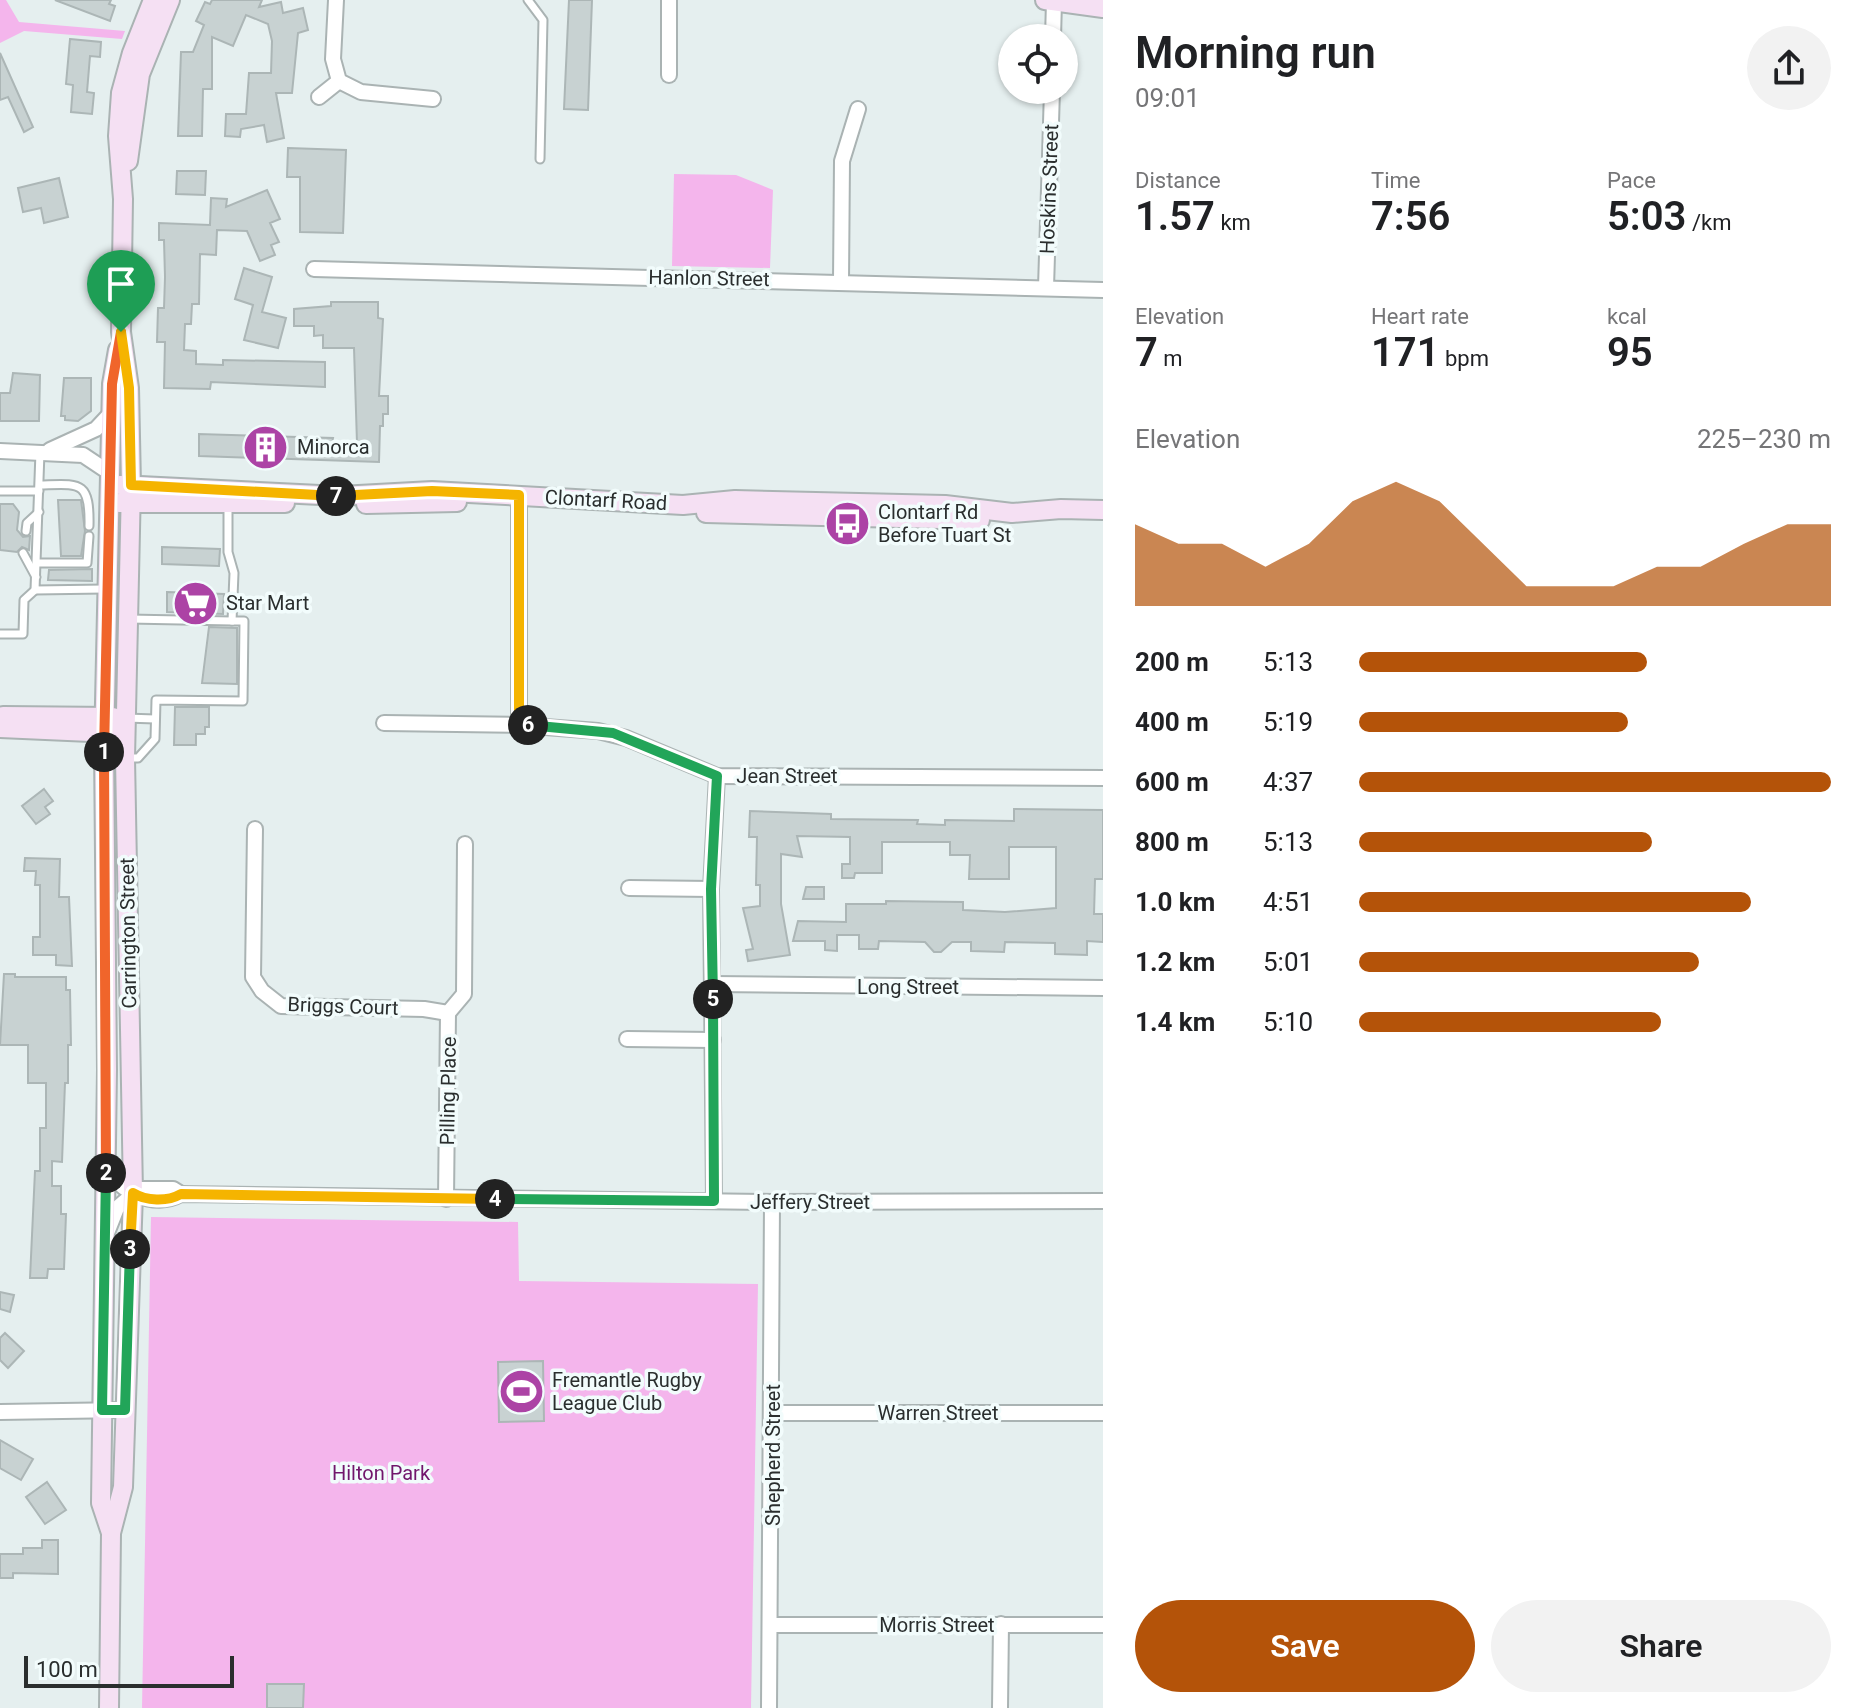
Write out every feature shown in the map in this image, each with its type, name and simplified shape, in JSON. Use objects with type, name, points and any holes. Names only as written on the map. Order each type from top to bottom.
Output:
[{"type":"main road","name":"Carrington Street","points":[[111,1533],[101,1503],[106,1163],[104,725],[112,384],[121,332],[123,199],[118,136],[121,93],[132,53],[153,0]]},
{"type":"main road","name":"Carrington Street","points":[[123,199],[140,74],[170,0]]},
{"type":"main road","points":[[1050,1],[1103,8]]},
{"type":"main road","name":"Carrington Street","points":[[109,1708],[111,1533],[121,1505],[133,1193],[125,758],[131,494],[129,388],[121,332]]},
{"type":"main road","name":"Clontarf Road","points":[[110,487],[131,494],[228,504],[519,499],[683,505],[735,500],[935,505],[1012,513],[1103,510]]},
{"type":"main road","name":"Clontarf Road","points":[[131,494],[340,496],[421,491],[675,512],[1103,522]]},
{"type":"main road","points":[[0,716],[104,725]]},
{"type":"main road","points":[[0,728],[126,725]]},
{"type":"street","points":[[336,0],[333,59],[339,81],[361,92],[433,99]]},
{"type":"street","points":[[669,0],[669,75]]},
{"type":"street","points":[[1050,1],[1052,24]]},
{"type":"street","points":[[319,97],[339,81]]},
{"type":"street","name":"Hoskins Street","points":[[1046,288],[1052,104]]},
{"type":"street","points":[[841,281],[842,161],[858,109]]},
{"type":"street","name":"Hanlon Street","points":[[314,269],[1103,290]]},
{"type":"street","points":[[43,451],[96,429],[111,413]]},
{"type":"street","points":[[0,451],[83,455],[110,487]]},
{"type":"street","points":[[519,499],[519,725]]},
{"type":"street","name":"Jean Street","points":[[384,723],[519,725],[613,733],[717,776],[1103,778]]},
{"type":"street","points":[[714,1201],[711,889],[717,776]]},
{"type":"street","name":"Briggs Court","points":[[255,829],[253,977],[262,991],[281,1006],[424,1009],[448,1013]]},
{"type":"street","name":"Pilling Place","points":[[446,1199],[448,1013],[464,994],[465,844]]},
{"type":"street","points":[[629,888],[711,889]]},
{"type":"street","name":"Long Street","points":[[713,984],[1103,988]]},
{"type":"street","points":[[627,1039],[713,1040]]},
{"type":"street","points":[[105,1238],[117,1208],[133,1193],[117,1184],[106,1163]]},
{"type":"street","name":"Jeffery Street","points":[[133,1193],[141,1198],[173,1199],[181,1194],[772,1202],[1103,1201]]},
{"type":"street","name":"Shepherd Street","points":[[769,1708],[772,1202]]},
{"type":"street","points":[[0,1412],[125,1410]]},
{"type":"street","name":"Warren Street","points":[[773,1413],[1103,1413]]},
{"type":"street","points":[[1000,1708],[1001,1624]]},
{"type":"street","name":"Morris Street","points":[[771,1625],[1103,1625]]},
{"type":"lane","points":[[528,0],[543,20],[540,159]]},
{"type":"lane","points":[[35,590],[43,451]]},
{"type":"lane","points":[[0,491],[74,485],[84,489],[90,500],[89,526]]},
{"type":"lane","points":[[228,504],[228,552],[234,573],[232,621]]},
{"type":"lane","points":[[26,531],[27,523],[39,512]]},
{"type":"lane","points":[[37,563],[87,563],[89,536]]},
{"type":"lane","points":[[23,553],[36,577]]},
{"type":"lane","points":[[0,634],[23,634],[24,600],[35,590],[107,589]]},
{"type":"lane","points":[[125,758],[138,758],[155,739],[156,700],[243,701],[244,621],[129,619]]},
{"type":"lane","points":[[126,725],[155,719]]},
{"type":"green space","points":[[0,0],[6,0],[19,22],[125,31],[122,39],[24,31],[0,43]]},
{"type":"green space","points":[[674,174],[736,175],[773,190],[770,268],[672,266]]},
{"type":"green space","name":"Hilton Park","points":[[151,1217],[518,1222],[519,1281],[758,1284],[751,1708],[142,1708]]},
{"type":"building","points":[[55,0],[111,0],[109,4],[115,6],[110,21]]},
{"type":"building","points":[[212,0],[262,0],[259,7],[281,2],[283,13],[303,8],[308,30],[298,33],[292,93],[276,93],[284,138],[267,142],[264,125],[241,129],[240,137],[225,136],[226,114],[246,114],[249,73],[271,73],[272,41],[268,24],[246,15],[233,46],[212,37],[212,89],[203,89],[202,136],[178,136],[181,52],[193,52],[204,25],[196,21],[205,2],[210,4]]},
{"type":"building","points":[[569,0],[592,0],[588,110],[564,109]]},
{"type":"building","points":[[70,39],[101,42],[100,57],[90,56],[87,92],[94,93],[92,114],[71,112],[73,85],[66,84]]},
{"type":"building","points":[[0,53],[33,127],[24,132],[8,97],[0,100]]},
{"type":"building","points":[[288,148],[346,150],[343,233],[300,232],[300,177],[287,177]]},
{"type":"building","points":[[177,171],[206,171],[205,195],[176,194]]},
{"type":"building","points":[[59,178],[68,217],[44,223],[41,208],[23,212],[18,188]]},
{"type":"building","points":[[267,190],[280,219],[270,223],[279,242],[271,245],[275,255],[260,261],[247,231],[217,230],[216,255],[200,254],[199,304],[192,304],[191,324],[185,324],[184,350],[196,351],[196,364],[223,365],[223,360],[325,362],[325,387],[211,382],[210,389],[164,388],[165,342],[157,342],[158,308],[164,308],[165,277],[164,240],[159,240],[159,223],[210,225],[211,198],[227,199],[226,207]]},
{"type":"building","points":[[244,268],[272,277],[262,312],[286,318],[278,348],[244,340],[253,305],[235,299]]},
{"type":"building","points":[[331,302],[378,302],[378,318],[383,319],[379,396],[388,396],[388,414],[383,414],[383,426],[380,426],[379,462],[199,456],[199,434],[333,438],[332,443],[357,443],[354,348],[323,348],[323,335],[314,336],[314,326],[294,326],[294,309],[331,306]]},
{"type":"building","points":[[13,373],[40,375],[39,421],[0,421],[0,393],[10,393]]},
{"type":"building","points":[[64,378],[91,378],[91,411],[78,421],[65,420],[65,416],[61,416]]},
{"type":"building","points":[[58,500],[81,500],[85,531],[81,556],[61,556]]},
{"type":"building","points":[[0,504],[13,504],[19,512],[17,530],[23,537],[30,536],[29,550],[22,547],[17,552],[0,550]]},
{"type":"building","points":[[162,547],[220,549],[219,566],[162,564]]},
{"type":"building","points":[[92,569],[92,581],[48,580],[49,570]]},
{"type":"building","name":"Star Mart","points":[[167,592],[224,594],[223,614],[167,612]]},
{"type":"building","points":[[209,627],[237,628],[237,684],[202,683]]},
{"type":"building","points":[[175,707],[209,707],[209,727],[205,727],[205,734],[196,734],[196,745],[174,745]]},
{"type":"building","points":[[44,789],[53,801],[45,807],[50,814],[36,824],[22,806]]},
{"type":"building","points":[[1014,809],[1103,810],[1103,879],[1095,879],[1094,914],[1103,914],[1103,942],[1087,941],[1087,955],[1055,954],[1055,943],[1005,942],[1004,952],[971,951],[971,942],[952,942],[941,952],[934,952],[925,942],[879,941],[878,949],[859,949],[859,935],[837,935],[837,951],[825,950],[825,941],[793,941],[798,921],[846,922],[846,904],[963,902],[963,910],[1005,912],[1056,908],[1056,847],[1009,847],[1009,879],[969,879],[970,855],[950,855],[950,842],[882,842],[882,873],[855,873],[854,878],[842,878],[842,864],[850,864],[850,837],[797,836],[802,857],[781,854],[781,904],[790,955],[748,961],[746,950],[753,949],[743,908],[760,906],[760,885],[756,885],[757,837],[749,837],[750,811],[831,814],[831,819],[918,820],[917,824],[945,825],[945,820],[1014,821]]},
{"type":"building","points":[[25,858],[60,859],[59,897],[69,897],[72,966],[56,965],[56,955],[33,955],[33,937],[40,937],[40,885],[35,885],[36,871],[24,871]]},
{"type":"building","points":[[806,887],[824,887],[824,899],[803,899]]},
{"type":"building","points":[[4,974],[15,974],[15,977],[66,977],[66,990],[70,990],[71,1045],[68,1045],[68,1083],[65,1083],[62,1162],[52,1161],[52,1186],[61,1186],[61,1214],[66,1214],[64,1269],[48,1269],[47,1278],[30,1278],[35,1171],[40,1171],[40,1128],[46,1128],[46,1083],[28,1083],[28,1045],[0,1045]]},
{"type":"building","points":[[0,1292],[14,1295],[10,1312],[0,1309]]},
{"type":"building","points":[[5,1333],[24,1351],[8,1368],[0,1360],[0,1338]]},
{"type":"building","name":"Fremantle Rugby League Club","points":[[543,1361],[544,1421],[499,1422],[498,1362]]},
{"type":"building","points":[[0,1440],[33,1459],[21,1480],[0,1468]]},
{"type":"building","points":[[47,1482],[66,1510],[45,1524],[26,1497]]},
{"type":"building","points":[[42,1540],[58,1540],[58,1574],[13,1573],[13,1578],[0,1578],[0,1554],[23,1554],[23,1548],[42,1548]]},
{"type":"building","points":[[267,1684],[304,1684],[303,1708],[267,1708]]},
{"type":"place","name":"Minorca","points":[[266,447]]},
{"type":"place","name":"Clontarf Rd Before Tuart St","points":[[847,523]]},
{"type":"place","name":"Star Mart","points":[[195,603]]},
{"type":"place","name":"Fremantle Rugby League Club","points":[[521,1392]]},
{"type":"route","points":[[121,332],[129,388],[131,485],[240,488],[340,496],[432,491],[519,495],[519,725],[613,733],[717,776],[711,889],[714,1201],[181,1194],[173,1199],[141,1198],[133,1193],[125,1410],[110,1411],[102,1410],[107,1070],[104,696],[112,384],[121,332]]}]
